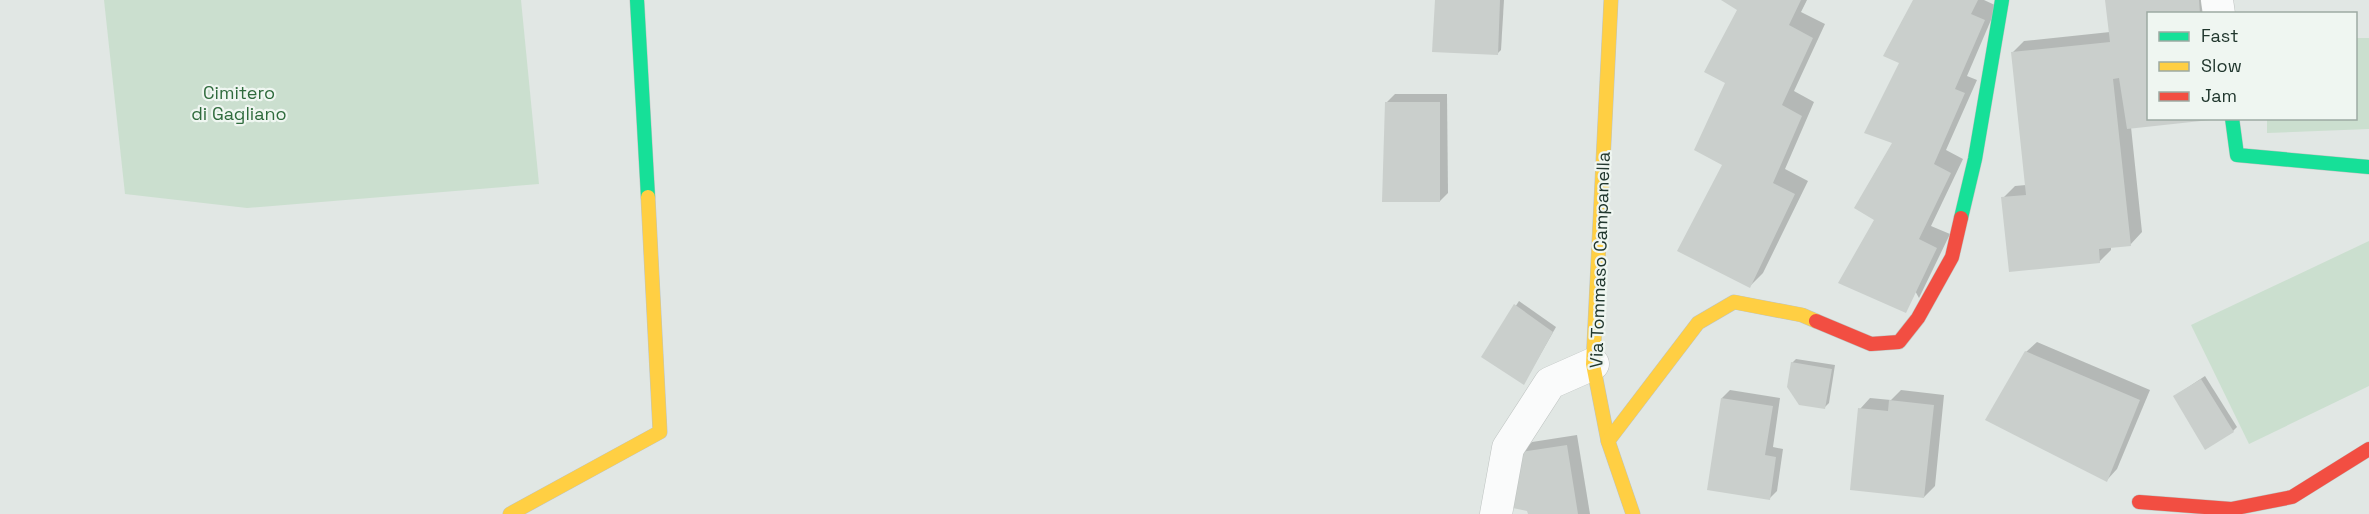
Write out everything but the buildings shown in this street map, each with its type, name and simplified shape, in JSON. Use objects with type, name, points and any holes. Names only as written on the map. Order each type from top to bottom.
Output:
[{"type":"street","points":[[510,514],[660,432],[637,0]]},
{"type":"street","name":"Via Tommaso Campanella","points":[[1611,0],[1593,364],[1608,441],[1633,514]]},
{"type":"street","points":[[1608,441],[1698,323],[1734,302],[1802,315],[1871,344],[1899,342],[1918,318],[1952,257],[1974,159],[2002,0]]},
{"type":"street","points":[[2232,120],[2236,155],[2369,167]]},
{"type":"street","points":[[1496,514],[1508,448],[1550,383],[1593,364]]},
{"type":"street","points":[[2139,502],[2231,509],[2292,497],[2369,448]]},
{"type":"green space","name":"Cimitero di Gagliano","points":[[104,0],[521,0],[539,184],[247,208],[125,194]]},
{"type":"green space","points":[[2357,38],[2369,38],[2369,129],[2267,133],[2267,120],[2357,120]]},
{"type":"green space","points":[[2369,241],[2369,386],[2249,444],[2191,325]]},
{"type":"traffic: fast","points":[[637,0],[648,197]]},
{"type":"traffic: fast","points":[[1961,218],[1975,159],[2002,0]]},
{"type":"traffic: fast","points":[[2232,120],[2237,155],[2369,167]]},
{"type":"traffic: slow","points":[[1611,0],[1593,364],[1608,441],[1633,514]]},
{"type":"traffic: slow","points":[[510,514],[660,432],[648,197]]},
{"type":"traffic: slow","points":[[1608,441],[1698,323],[1734,302],[1802,315],[1816,321]]},
{"type":"traffic: jam","points":[[1816,321],[1871,344],[1899,342],[1918,318],[1952,257],[1961,218]]},
{"type":"traffic: jam","points":[[2139,502],[2231,509],[2292,497],[2369,449]]}]
